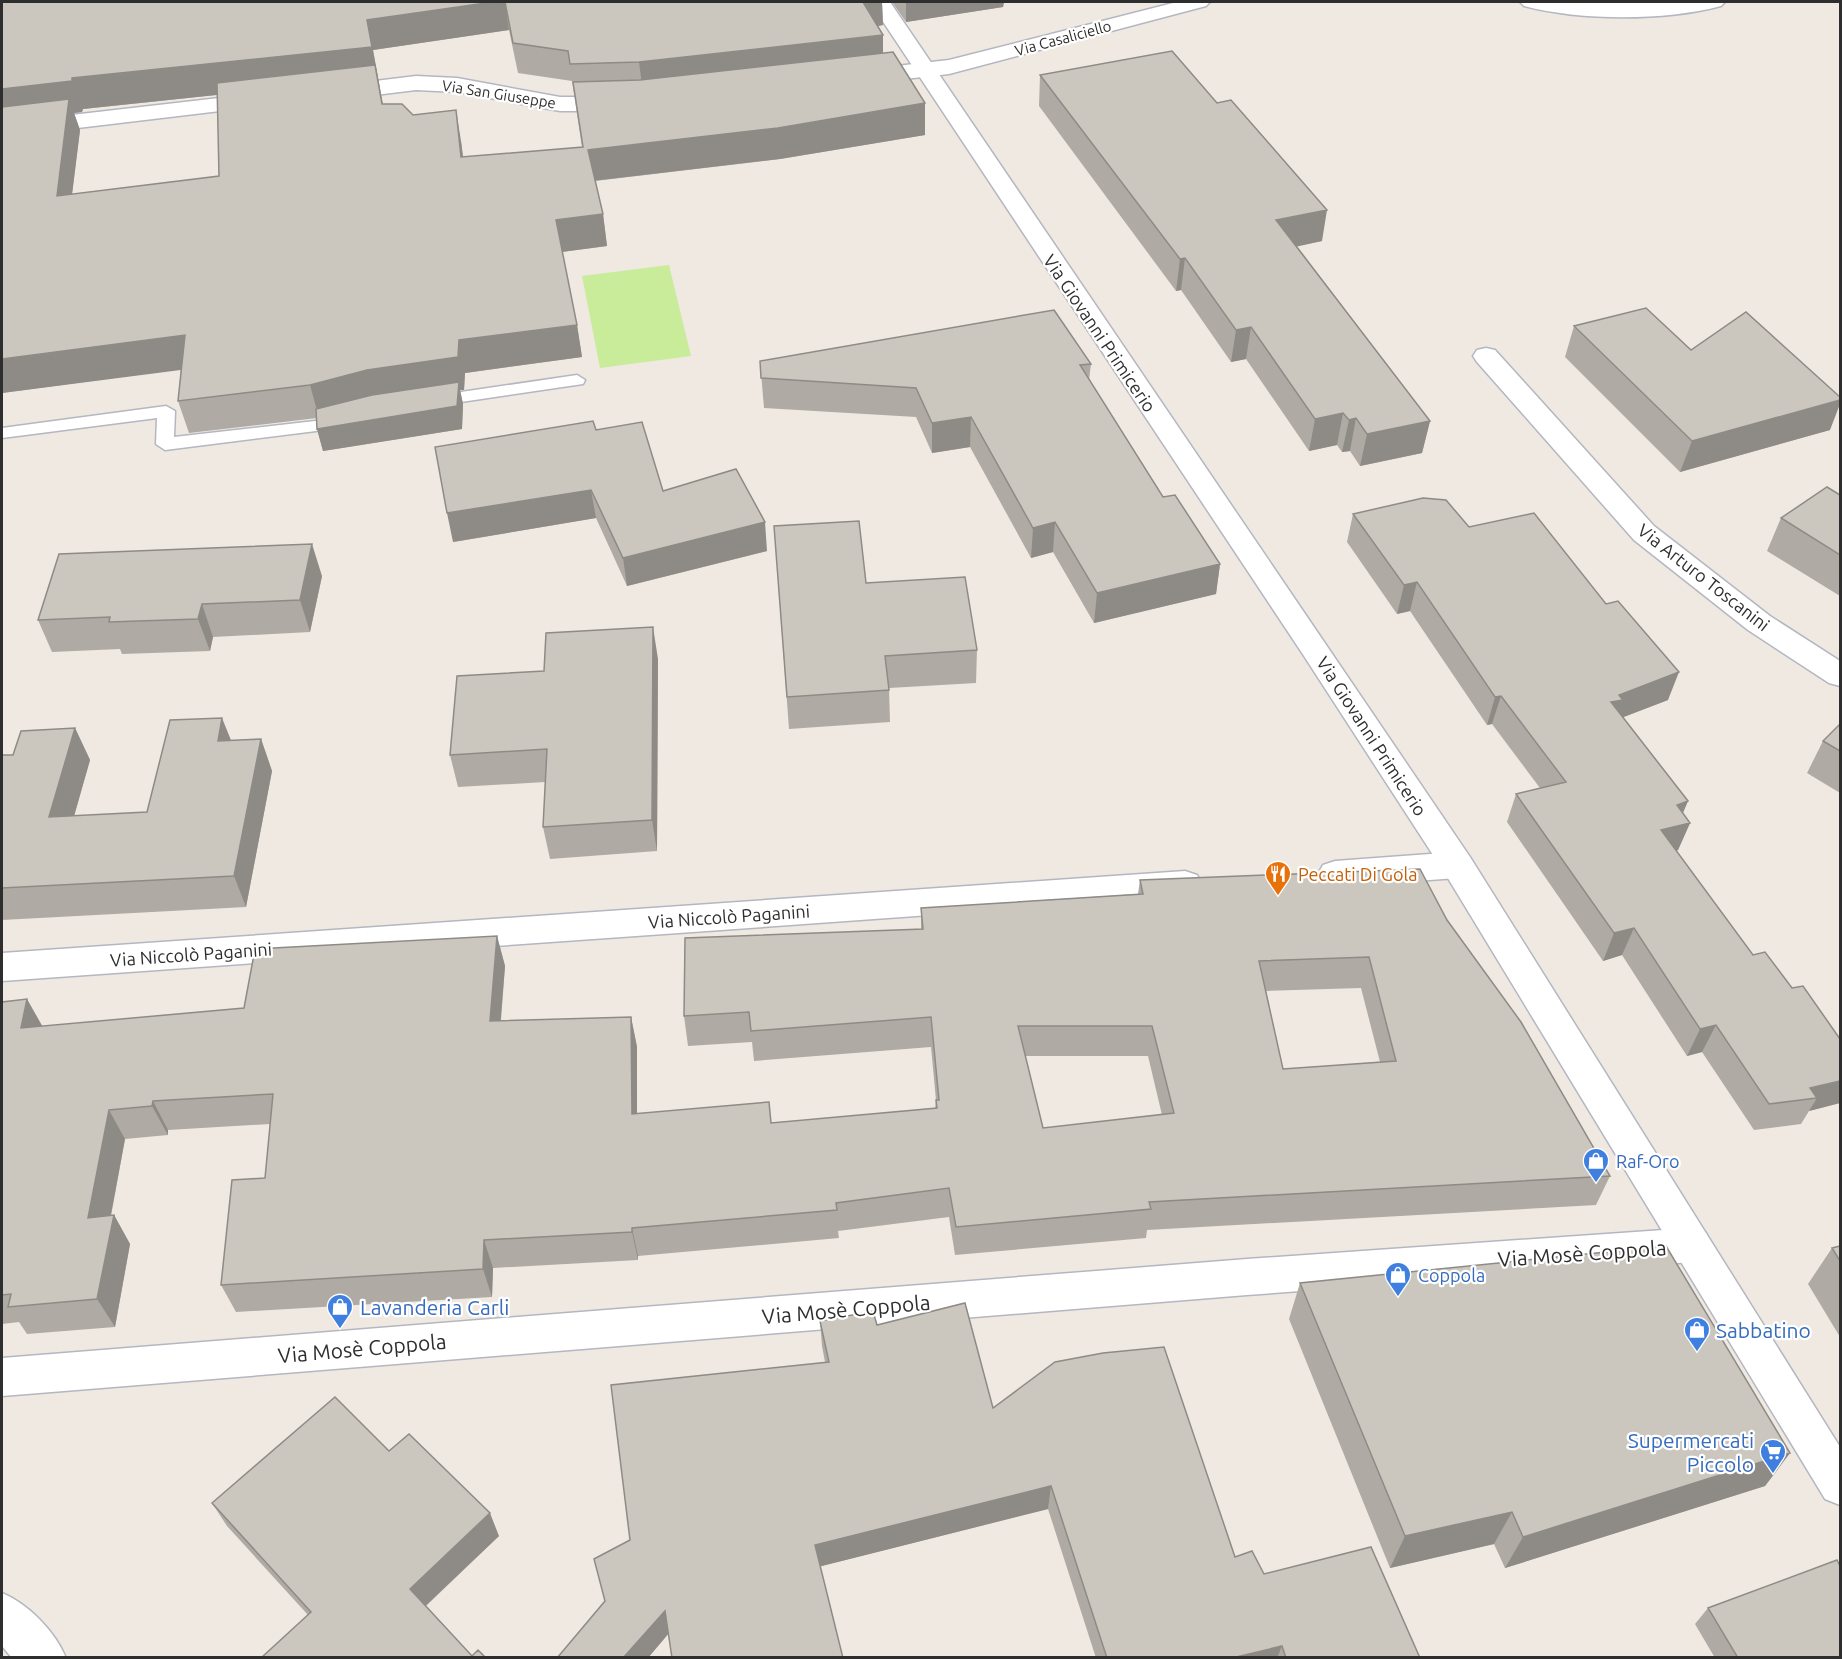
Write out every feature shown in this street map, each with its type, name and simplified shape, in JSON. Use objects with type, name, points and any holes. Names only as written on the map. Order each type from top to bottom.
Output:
[{"type":"street","name":"Via Giovanni Primicerio","points":[[880,2],[1069,287],[1324,661],[1457,865],[1549,1009],[1840,1485]]},
{"type":"street","name":"Via Casaliciello","points":[[926,70],[949,67],[1053,42],[1199,2]]},
{"type":"street","points":[[1530,2],[1649,10],[1689,8],[1714,2]]},
{"type":"street","points":[[842,79],[926,70]]},
{"type":"street","name":"Via San Giuseppe","points":[[309,95],[416,83],[457,85],[560,104],[643,102]]},
{"type":"street","points":[[2,130],[286,98]]},
{"type":"street","name":"Via Arturo Toscanini","points":[[1486,356],[1644,532],[1760,623],[1840,675]]},
{"type":"street","points":[[1299,876],[1457,865]]},
{"type":"street","name":"Via Niccolò Paganini","points":[[2,967],[1216,882]]},
{"type":"street","name":"Via Mosè Coppola","points":[[2,1377],[1247,1277],[1692,1245]]},
{"type":"street","points":[[2,1615],[44,1658]]},
{"type":"lane","points":[[411,404],[577,380]]},
{"type":"lane","points":[[2,433],[166,411],[165,444],[316,426],[356,415]]},
{"type":"green space","points":[[669,265],[691,356],[600,368],[582,276]]},
{"type":"building","points":[[2,2],[493,2],[367,20],[372,47],[72,78],[72,81],[2,89]]},
{"type":"building","points":[[505,2],[863,2],[883,35],[639,62],[570,64],[568,51],[513,43]]},
{"type":"building","points":[[1172,51],[1217,103],[1231,100],[1327,210],[1276,220],[1430,421],[1367,434],[1356,418],[1349,420],[1343,413],[1315,419],[1251,327],[1236,330],[1185,258],[1180,259],[1040,75]]},
{"type":"building","points":[[893,52],[925,103],[778,128],[588,150],[603,214],[556,220],[577,325],[459,340],[458,357],[367,370],[310,385],[178,401],[185,335],[2,359],[2,107],[69,99],[57,196],[219,176],[217,83],[375,65],[382,104],[402,104],[413,115],[456,110],[461,157],[583,147],[573,82],[640,80]]},
{"type":"building","points":[[1646,308],[1691,350],[1746,312],[1840,397],[1840,400],[1692,441],[1574,326]]},
{"type":"building","points":[[1054,310],[1091,364],[1080,365],[1163,497],[1175,495],[1220,564],[1097,593],[1055,522],[1033,528],[971,417],[932,423],[916,388],[761,378],[760,361]]},
{"type":"building","points":[[459,382],[457,406],[317,429],[316,409],[372,395]]},
{"type":"building","points":[[593,421],[596,430],[642,422],[663,491],[736,469],[765,522],[623,558],[591,490],[447,513],[435,447]]},
{"type":"building","points":[[1827,487],[1840,495],[1840,555],[1781,518]]},
{"type":"building","points":[[1423,498],[1446,500],[1469,527],[1534,513],[1606,604],[1618,601],[1679,672],[1619,695],[1623,700],[1611,702],[1688,801],[1677,805],[1690,823],[1661,830],[1753,955],[1765,952],[1792,988],[1803,986],[1840,1039],[1840,1081],[1810,1088],[1817,1098],[1769,1104],[1716,1025],[1700,1029],[1634,928],[1614,933],[1516,794],[1566,782],[1501,696],[1495,697],[1417,582],[1404,585],[1353,514]]},
{"type":"building","points":[[859,521],[866,583],[965,577],[977,650],[885,656],[889,690],[787,697],[774,526]]},
{"type":"building","points":[[312,544],[300,600],[202,604],[198,619],[109,622],[110,617],[38,620],[59,554]]},
{"type":"building","points":[[653,627],[652,820],[543,827],[547,749],[450,755],[457,676],[544,671],[546,633]]},
{"type":"building","points":[[222,718],[218,741],[261,739],[234,876],[2,888],[2,755],[13,755],[21,731],[75,728],[49,817],[147,812],[170,720]]},
{"type":"building","points":[[1840,724],[1840,751],[1823,741]]},
{"type":"building","points":[[1420,869],[1447,920],[1521,1022],[1610,1176],[1149,1202],[1151,1209],[956,1227],[949,1188],[836,1203],[837,1210],[632,1228],[632,1232],[484,1240],[483,1269],[221,1285],[232,1180],[265,1178],[273,1094],[153,1101],[152,1106],[109,1110],[88,1218],[114,1215],[97,1299],[8,1307],[11,1294],[2,1295],[2,1002],[27,999],[21,1028],[244,1008],[255,949],[497,936],[490,1021],[631,1017],[632,1114],[769,1102],[771,1123],[937,1108],[936,1100],[939,1100],[931,1017],[751,1031],[749,1012],[684,1016],[685,938],[923,929],[921,908],[1143,894],[1140,880]],"holes":[[[1369,957],[1396,1061],[1283,1069],[1259,961]],[[1018,1026],[1152,1026],[1174,1113],[1043,1128]]]},
{"type":"building","points":[[1666,1246],[1790,1453],[1523,1537],[1512,1512],[1405,1536],[1300,1283]]},
{"type":"building","points":[[1840,1246],[1840,1261],[1832,1248]]},
{"type":"building","points":[[965,1303],[993,1408],[1055,1362],[1103,1353],[1164,1347],[1235,1557],[1252,1551],[1264,1574],[1371,1547],[1420,1658],[1286,1658],[1282,1646],[1232,1658],[1107,1658],[1051,1486],[815,1545],[843,1658],[672,1658],[665,1611],[623,1658],[557,1658],[605,1601],[594,1559],[630,1540],[611,1385],[829,1362],[820,1321],[873,1311],[877,1325]]},
{"type":"building","points":[[335,1397],[389,1451],[409,1434],[490,1513],[410,1589],[472,1656],[478,1650],[486,1658],[261,1658],[311,1612],[212,1503]]},
{"type":"building","points":[[1837,1560],[1840,1566],[1840,1658],[1738,1658],[1708,1608]]},
{"type":"place","name":"Peccati Di Gola","points":[[1278,897]]},
{"type":"place","name":"Raf-Oro","points":[[1596,1184]]},
{"type":"place","name":"Coppola","points":[[1398,1298]]},
{"type":"place","name":"Lavanderia Carli","points":[[340,1330]]},
{"type":"place","name":"Sabbatino","points":[[1697,1353]]},
{"type":"place","name":"Supermercati Piccolo","points":[[1773,1475]]}]
